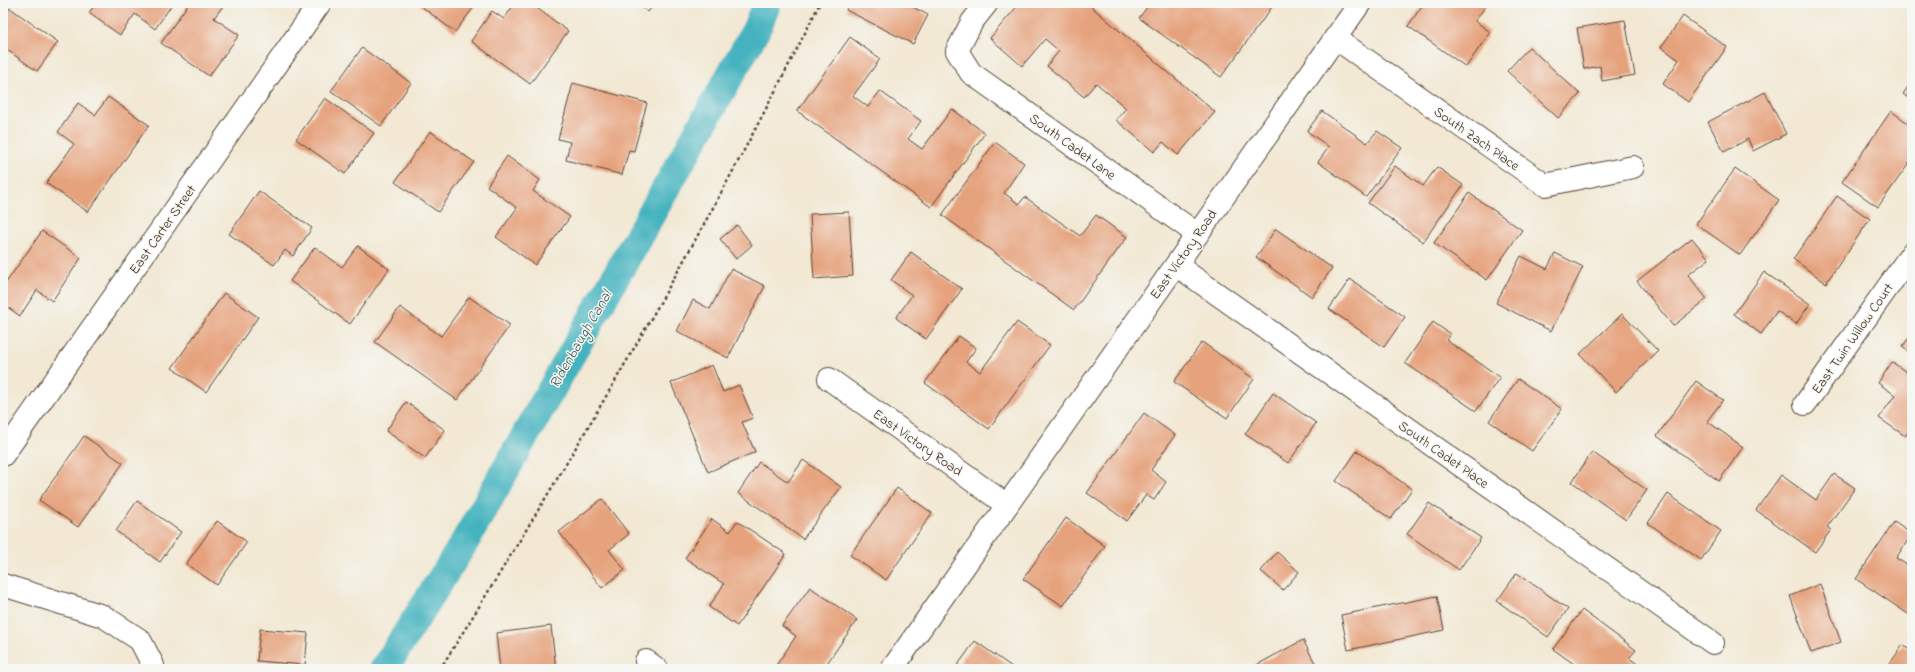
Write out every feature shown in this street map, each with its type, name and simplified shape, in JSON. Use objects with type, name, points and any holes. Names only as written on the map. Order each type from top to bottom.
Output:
[{"type":"street","name":"South Cadet Lane","points":[[986,3],[972,22],[957,51],[971,73],[1197,234]]},
{"type":"street","name":"East Victory Road","points":[[892,669],[1360,3]]},
{"type":"street","name":"East Carter Street","points":[[3,455],[311,6]]},
{"type":"street","name":"South Zach Place","points":[[1335,38],[1545,186],[1633,167]]},
{"type":"street","name":"East Twin Willow Court","points":[[1806,404],[1912,253]]},
{"type":"street","name":"South Cadet Place","points":[[1176,265],[1713,643]]},
{"type":"street","name":"East Victory Road","points":[[829,379],[1007,506]]},
{"type":"street","points":[[3,585],[103,616],[140,640],[153,667]]},
{"type":"path","points":[[440,669],[513,553],[651,317],[769,104],[820,3]]},
{"type":"building","points":[[96,3],[173,3],[155,29],[135,14],[120,35],[89,13]]},
{"type":"building","points":[[189,3],[218,3],[223,6],[214,18],[239,35],[209,76],[161,43]]},
{"type":"building","points":[[417,3],[477,3],[455,32]]},
{"type":"building","points":[[515,3],[530,3],[568,31],[530,84],[471,41],[492,11],[504,19]]},
{"type":"building","points":[[635,3],[655,3],[648,12]]},
{"type":"building","points":[[850,3],[910,3],[909,5],[928,15],[913,44],[846,10]]},
{"type":"building","points":[[1020,3],[1087,3],[1215,112],[1178,155],[1163,142],[1154,152],[1116,120],[1126,108],[1096,83],[1084,97],[1047,66],[1059,51],[1045,39],[1022,66],[990,38]]},
{"type":"building","points":[[1150,3],[1187,3],[1192,6],[1194,3],[1275,3],[1221,77],[1139,18]]},
{"type":"building","points":[[1424,3],[1488,3],[1475,21],[1490,32],[1466,67],[1408,26]]},
{"type":"building","points":[[10,8],[58,42],[37,71],[3,47],[3,19]]},
{"type":"building","points":[[1683,16],[1727,47],[1688,102],[1663,84],[1679,60],[1661,47]]},
{"type":"building","points":[[1625,20],[1635,75],[1602,81],[1600,66],[1584,69],[1577,28]]},
{"type":"building","points":[[850,37],[880,59],[853,96],[868,107],[880,91],[921,121],[908,139],[922,149],[952,109],[985,133],[931,207],[797,111]]},
{"type":"building","points":[[1529,47],[1580,94],[1558,118],[1507,71]]},
{"type":"building","points":[[362,48],[411,83],[381,126],[331,91]]},
{"type":"building","points":[[1912,81],[1912,101],[1903,94]]},
{"type":"building","points":[[573,83],[647,103],[634,151],[629,150],[622,175],[566,160],[570,142],[558,139]]},
{"type":"building","points":[[1765,92],[1786,134],[1753,151],[1748,139],[1724,152],[1708,122]]},
{"type":"building","points":[[108,97],[149,125],[88,212],[46,183],[74,144],[58,132],[78,103],[95,115]]},
{"type":"building","points":[[325,98],[374,133],[345,174],[296,139]]},
{"type":"building","points":[[1322,111],[1367,143],[1377,131],[1402,148],[1366,197],[1318,162],[1329,147],[1307,131]]},
{"type":"building","points":[[1891,111],[1912,126],[1912,159],[1878,207],[1842,182]]},
{"type":"building","points":[[430,131],[474,162],[438,212],[395,182]]},
{"type":"building","points":[[995,142],[1024,163],[1004,193],[1019,204],[1025,197],[1080,236],[1096,215],[1127,237],[1074,310],[942,215]]},
{"type":"building","points":[[507,156],[540,180],[533,191],[570,217],[535,265],[496,237],[517,208],[487,186]]},
{"type":"building","points":[[1395,166],[1423,186],[1437,167],[1463,185],[1423,242],[1368,203]]},
{"type":"building","points":[[1735,169],[1779,200],[1740,255],[1696,224]]},
{"type":"building","points":[[259,191],[312,228],[293,256],[285,250],[274,265],[229,234]]},
{"type":"building","points":[[1469,193],[1522,230],[1487,280],[1434,243]]},
{"type":"building","points":[[1837,196],[1870,219],[1826,283],[1793,259]]},
{"type":"building","points":[[849,212],[853,276],[814,279],[810,214]]},
{"type":"building","points":[[737,225],[752,245],[736,259],[720,239]]},
{"type":"building","points":[[1276,229],[1332,268],[1312,297],[1256,257]]},
{"type":"building","points":[[42,231],[81,258],[52,301],[37,290],[20,316],[3,304],[3,287]]},
{"type":"building","points":[[1692,238],[1709,259],[1688,275],[1707,299],[1673,326],[1637,281]]},
{"type":"building","points":[[358,246],[389,269],[350,324],[290,281],[315,247],[342,267]]},
{"type":"building","points":[[911,252],[962,289],[926,339],[896,318],[912,295],[891,280]]},
{"type":"building","points":[[1555,253],[1583,267],[1551,331],[1496,303],[1521,256],[1547,269]]},
{"type":"building","points":[[731,269],[765,286],[728,358],[677,331],[693,300],[710,309]]},
{"type":"building","points":[[1764,272],[1810,304],[1796,324],[1777,311],[1761,334],[1734,314]]},
{"type":"building","points":[[1350,279],[1405,317],[1384,347],[1329,309]]},
{"type":"building","points":[[224,293],[258,317],[206,392],[172,368]]},
{"type":"building","points":[[469,297],[510,325],[457,400],[375,342],[400,307],[441,336]]},
{"type":"building","points":[[1622,314],[1658,351],[1616,392],[1580,354]]},
{"type":"building","points":[[1017,322],[1050,345],[989,429],[925,383],[959,336],[976,348],[966,362],[980,372]]},
{"type":"building","points":[[1433,322],[1450,334],[1446,340],[1500,377],[1476,411],[1405,363]]},
{"type":"building","points":[[1912,334],[1912,354],[1902,347]]},
{"type":"building","points":[[1202,342],[1254,379],[1227,418],[1174,382]]},
{"type":"building","points":[[1892,362],[1912,376],[1912,426],[1905,436],[1879,418],[1895,395],[1878,383]]},
{"type":"building","points":[[712,365],[723,392],[739,385],[753,418],[742,422],[755,452],[708,472],[671,383]]},
{"type":"building","points":[[1518,379],[1562,409],[1532,451],[1489,421]]},
{"type":"building","points":[[1696,381],[1723,400],[1707,421],[1743,447],[1719,481],[1657,436]]},
{"type":"building","points":[[1273,393],[1316,423],[1288,463],[1245,434]]},
{"type":"building","points":[[406,402],[445,430],[425,458],[386,431]]},
{"type":"building","points":[[1144,413],[1175,435],[1151,470],[1166,482],[1154,500],[1146,495],[1127,521],[1087,493]]},
{"type":"building","points":[[84,436],[123,463],[78,527],[39,500]]},
{"type":"building","points":[[1357,451],[1412,489],[1391,519],[1336,481]]},
{"type":"building","points":[[1592,452],[1647,490],[1626,520],[1572,482]]},
{"type":"building","points":[[803,460],[841,487],[803,539],[738,493],[759,462],[788,482]]},
{"type":"building","points":[[1834,474],[1855,488],[1827,527],[1831,530],[1815,552],[1756,510],[1781,475],[1816,500]]},
{"type":"building","points":[[897,488],[932,513],[886,580],[850,555]]},
{"type":"building","points":[[1668,494],[1721,531],[1701,560],[1648,523]]},
{"type":"building","points":[[602,499],[629,534],[609,550],[625,570],[602,588],[559,532]]},
{"type":"building","points":[[137,501],[181,532],[160,562],[116,531]]},
{"type":"building","points":[[1429,503],[1481,538],[1459,570],[1407,534]]},
{"type":"building","points":[[1066,518],[1105,546],[1063,606],[1023,579]]},
{"type":"building","points":[[712,519],[730,532],[737,521],[786,554],[737,626],[709,607],[724,584],[685,558]]},
{"type":"building","points":[[217,521],[247,542],[217,585],[186,564]]},
{"type":"building","points":[[1894,522],[1912,534],[1896,558],[1912,568],[1911,616],[1856,579]]},
{"type":"building","points":[[1277,552],[1299,572],[1283,590],[1261,571]]},
{"type":"building","points":[[1517,573],[1568,609],[1548,637],[1497,601]]},
{"type":"building","points":[[1820,584],[1841,642],[1811,653],[1790,596]]},
{"type":"building","points":[[810,587],[857,620],[823,669],[783,669],[777,664],[796,636],[782,626]]},
{"type":"building","points":[[1437,596],[1444,630],[1348,650],[1341,615]]},
{"type":"building","points":[[1582,610],[1636,650],[1629,658],[1644,669],[1602,669],[1599,667],[1597,669],[1581,669],[1553,649]]},
{"type":"building","points":[[551,626],[556,669],[500,669],[496,633]]},
{"type":"building","points":[[260,629],[308,633],[305,665],[257,661]]},
{"type":"building","points":[[1303,640],[1318,669],[1249,669]]},
{"type":"building","points":[[975,641],[1012,667],[1010,669],[955,669]]},
{"type":"building","points":[[1903,645],[1912,652],[1912,669],[1886,669]]},
{"type":"waterway","name":"Ridenbaugh Canal","points":[[384,669],[464,543],[756,30],[767,3]]}]
